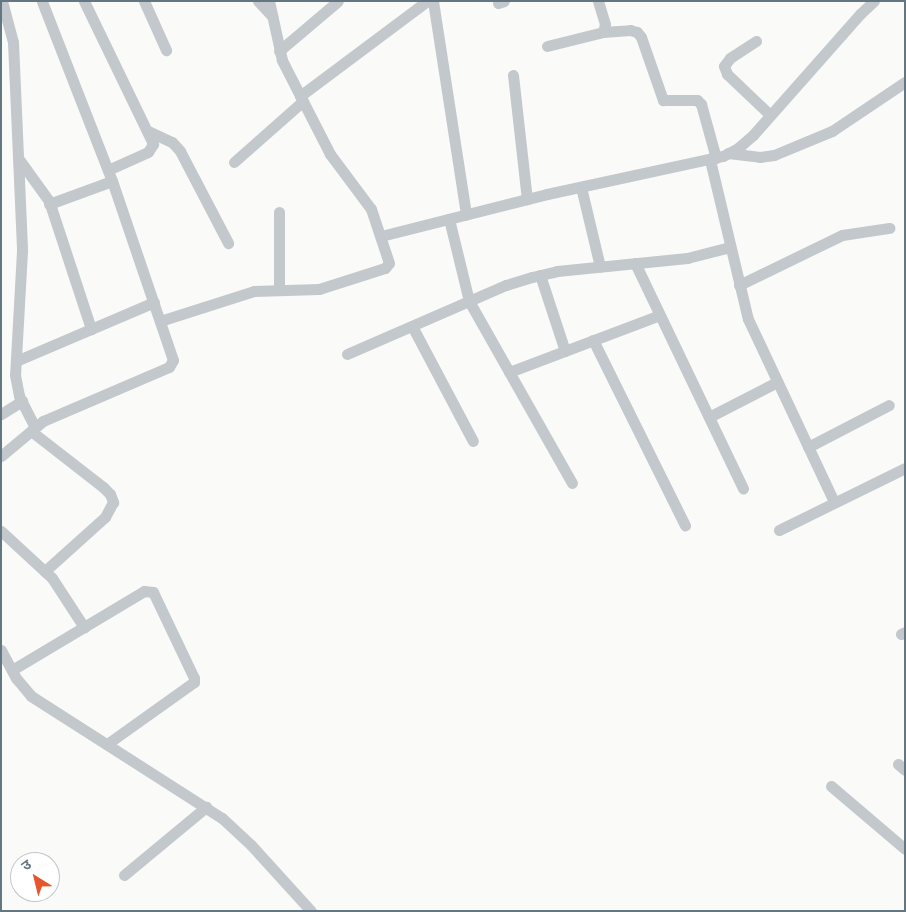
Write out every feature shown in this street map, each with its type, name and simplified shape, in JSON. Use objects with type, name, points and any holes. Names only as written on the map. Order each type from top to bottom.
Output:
[{"type":"street","points":[[2,1],[14,42],[22,251],[16,385],[33,429],[103,487],[110,494],[113,502],[105,517],[45,571]]},
{"type":"street","points":[[1,456],[33,429],[51,417],[169,367],[172,364],[173,357],[108,170],[42,1]]},
{"type":"street","points":[[84,1],[153,144],[148,152],[108,170]]},
{"type":"street","points":[[144,1],[166,50]]},
{"type":"street","points":[[258,1],[272,16]]},
{"type":"street","points":[[160,320],[254,291],[319,289],[385,268],[389,263],[389,258],[370,209],[330,154],[278,50],[269,1]]},
{"type":"street","points":[[278,50],[338,1]]},
{"type":"street","points":[[234,162],[301,98],[427,1]]},
{"type":"street","points":[[433,1],[466,214]]},
{"type":"street","points":[[598,1],[605,24],[603,32]]},
{"type":"street","points":[[381,236],[527,199],[713,159],[728,154],[746,142],[874,1]]},
{"type":"street","points":[[547,46],[603,32],[630,30],[637,32],[641,37],[663,100],[697,100],[701,104],[730,246],[748,319],[834,502]]},
{"type":"street","points":[[756,41],[730,58],[724,66],[727,74],[770,115]]},
{"type":"street","points":[[513,76],[527,199]]},
{"type":"street","points":[[728,154],[760,157],[774,155],[832,131],[905,82]]},
{"type":"street","points":[[148,131],[172,142],[180,151],[228,243]]},
{"type":"street","points":[[18,158],[50,204],[91,329]]},
{"type":"street","points":[[50,204],[112,181]]},
{"type":"street","points":[[581,187],[600,267]]},
{"type":"street","points":[[279,212],[279,290]]},
{"type":"street","points":[[449,219],[469,301],[572,483]]},
{"type":"street","points":[[740,285],[842,235],[889,228]]},
{"type":"street","points":[[347,354],[506,285],[540,275],[699,256],[730,246]]},
{"type":"street","points":[[635,263],[743,488]]},
{"type":"street","points":[[540,275],[565,351]]},
{"type":"street","points":[[16,361],[154,302]]},
{"type":"street","points":[[509,372],[660,315]]},
{"type":"street","points":[[412,326],[473,442]]},
{"type":"street","points":[[593,340],[685,525]]},
{"type":"street","points":[[709,417],[778,382]]},
{"type":"street","points":[[1,414],[22,401]]},
{"type":"street","points":[[808,447],[890,405]]},
{"type":"street","points":[[779,530],[905,468]]},
{"type":"street","points":[[1,531],[45,571],[57,585],[84,627]]},
{"type":"street","points":[[12,670],[144,592],[153,592],[194,678],[194,682],[189,688],[107,744]]},
{"type":"street","points":[[1,650],[12,670],[31,696],[206,807],[251,845],[312,911]]},
{"type":"street","points":[[831,786],[905,850]]},
{"type":"street","points":[[124,875],[206,807]]}]
